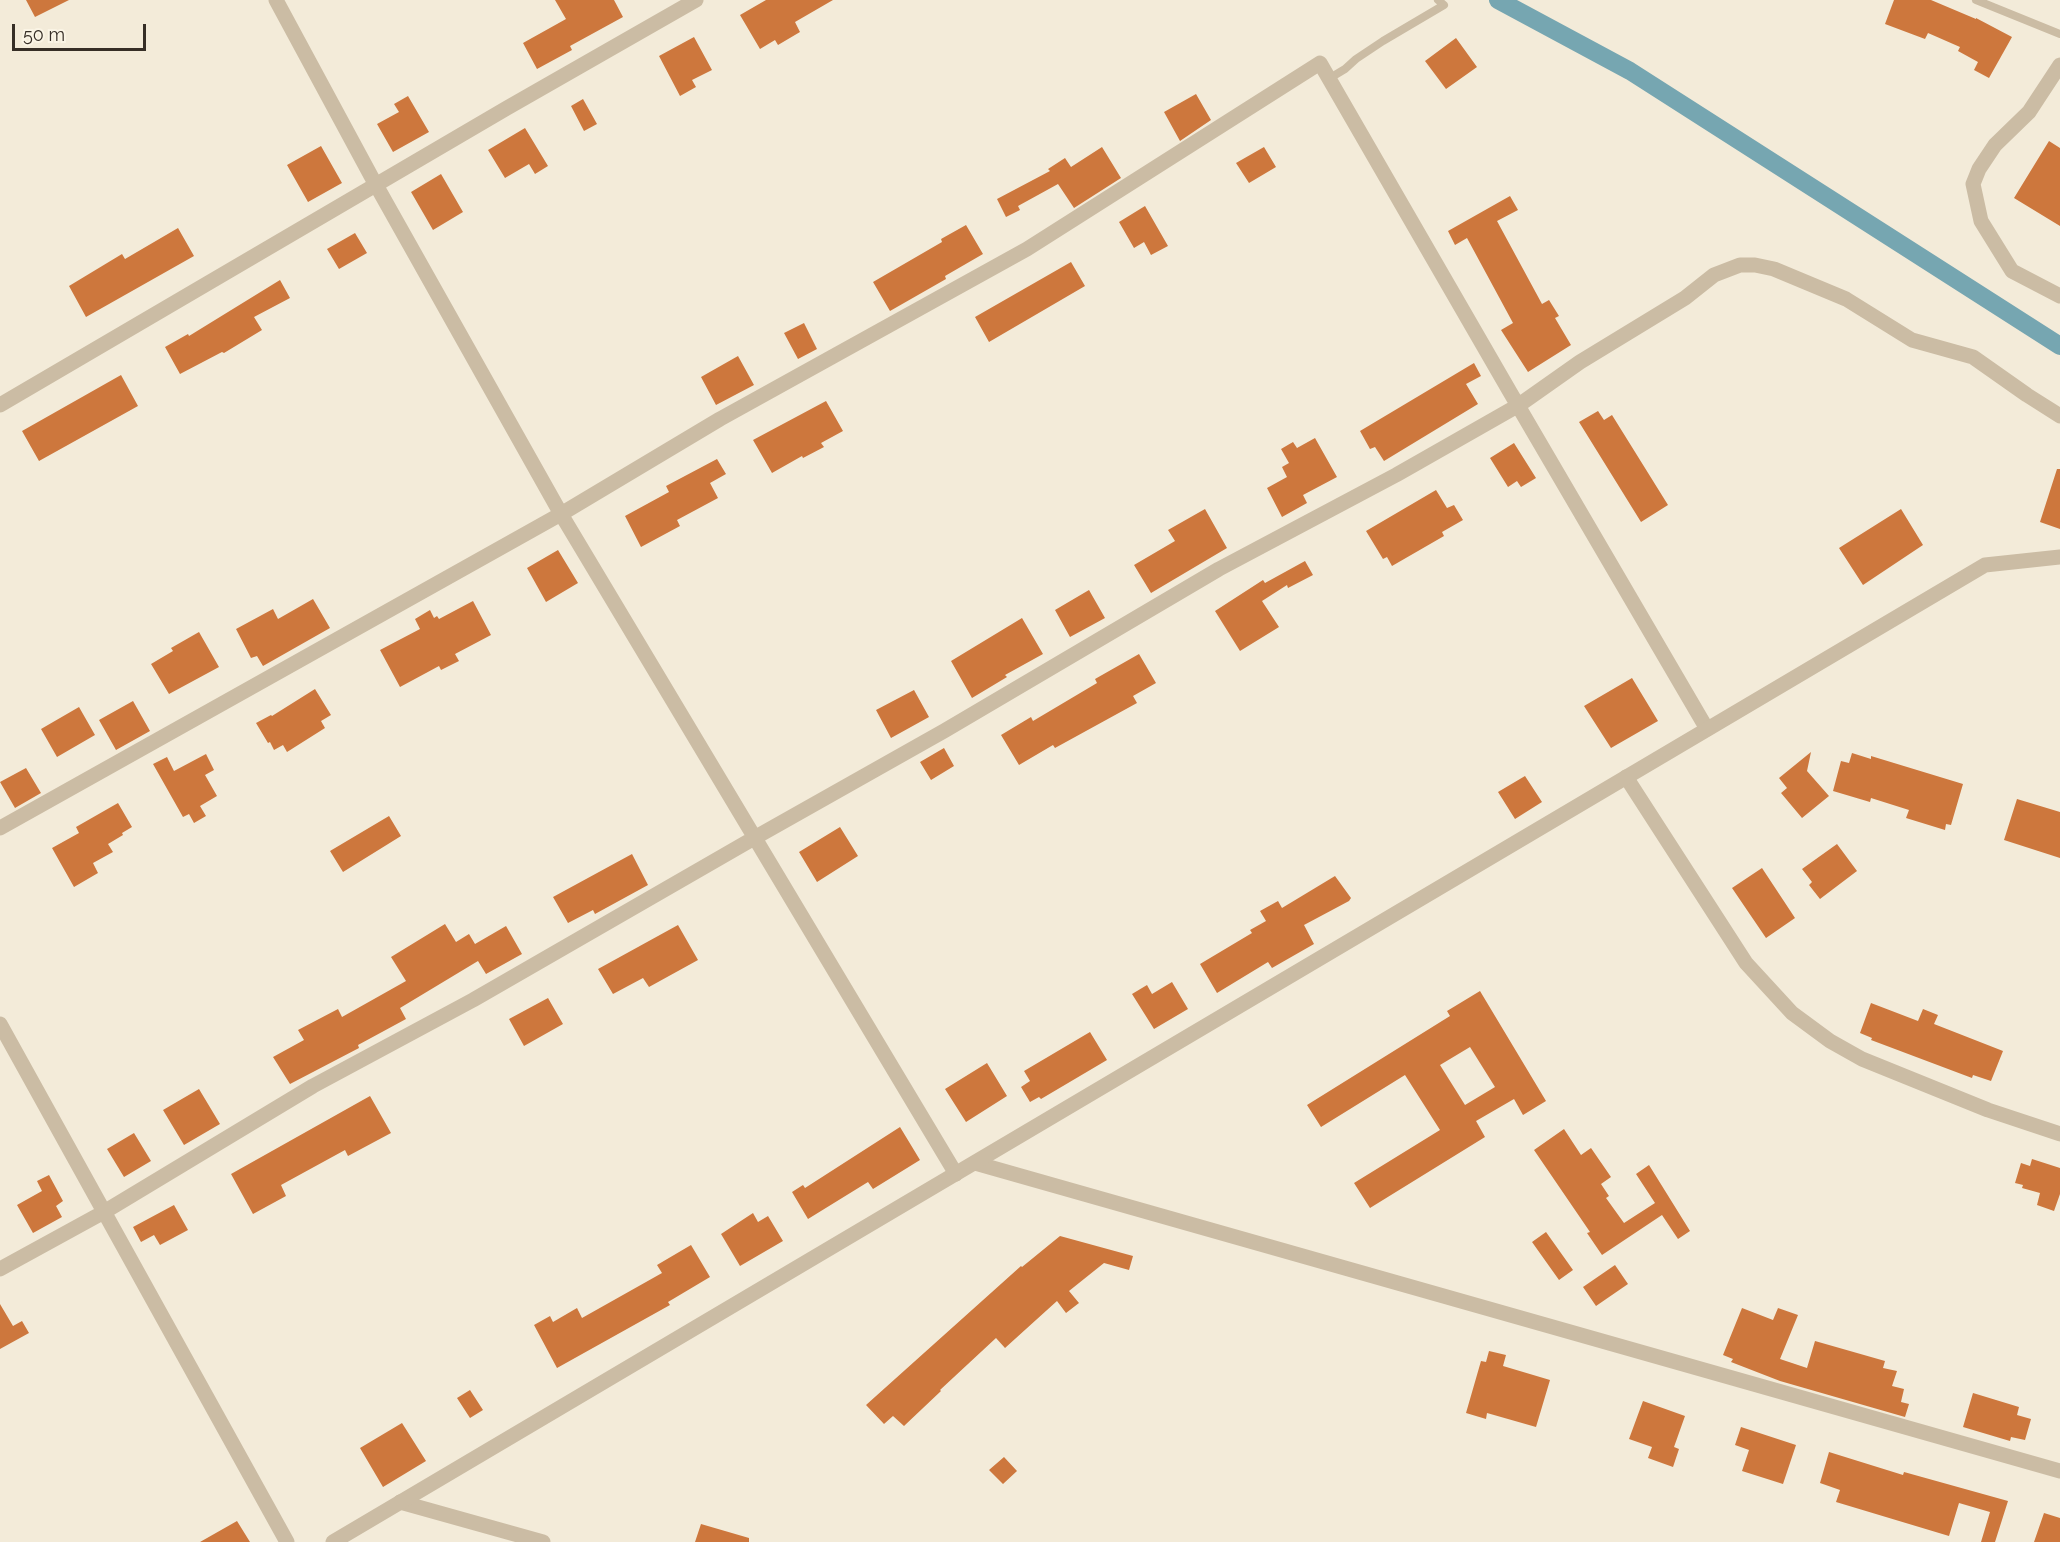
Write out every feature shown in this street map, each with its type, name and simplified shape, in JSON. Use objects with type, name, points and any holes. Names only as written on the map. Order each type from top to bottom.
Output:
[{"type":"street","points":[[276,0],[561,514],[956,1174]]},
{"type":"street","points":[[0,405],[376,184],[696,0]]},
{"type":"street","points":[[0,828],[561,514],[720,419],[1027,249],[1320,63],[1707,729]]},
{"type":"street","points":[[2060,64],[2030,112],[1995,145],[1979,169],[1973,184],[1982,221],[2012,271],[2060,296]]},
{"type":"street","points":[[0,1269],[104,1212],[314,1086],[473,1000],[944,731],[1220,569],[1396,475],[1519,405],[1580,362],[1684,298],[1714,276],[1740,265],[1774,269],[1846,299],[1912,340],[1973,357],[2060,416]]},
{"type":"street","points":[[333,1542],[1985,565],[2060,557]]},
{"type":"street","points":[[1626,777],[1746,963],[1792,1013],[1830,1041],[1862,1059],[1988,1110],[2060,1134]]},
{"type":"street","points":[[0,1024],[287,1542]]},
{"type":"street","points":[[975,1163],[2060,1471]]},
{"type":"street","points":[[400,1502],[543,1542]]},
{"type":"lane","points":[[1329,78],[1383,41],[1444,5],[1438,0]]},
{"type":"lane","points":[[1976,0],[2060,34]]},
{"type":"building","points":[[26,0],[69,0],[35,17]]},
{"type":"building","points":[[555,0],[614,0],[623,17],[570,46],[572,50],[537,69],[523,43],[566,19]]},
{"type":"building","points":[[766,0],[833,0],[795,22],[800,32],[778,45],[775,40],[760,49],[740,15]]},
{"type":"building","points":[[1894,0],[1931,0],[1976,18],[2012,37],[1989,78],[1974,70],[1978,62],[1958,51],[1960,47],[1928,33],[1925,39],[1885,24]]},
{"type":"building","points":[[694,37],[712,70],[692,80],[696,87],[680,96],[659,56]]},
{"type":"building","points":[[1456,38],[1477,67],[1446,89],[1425,61]]},
{"type":"building","points":[[1196,94],[1211,120],[1180,141],[1164,112]]},
{"type":"building","points":[[408,96],[429,132],[393,152],[377,124],[399,112],[394,104]]},
{"type":"building","points":[[583,99],[597,124],[584,131],[571,106]]},
{"type":"building","points":[[525,128],[548,166],[535,174],[529,164],[505,178],[488,150]]},
{"type":"building","points":[[2049,141],[2060,148],[2060,226],[2014,198]]},
{"type":"building","points":[[321,146],[342,183],[308,202],[287,165]]},
{"type":"building","points":[[1102,147],[1121,178],[1074,208],[1058,184],[1018,206],[1020,210],[1006,217],[997,199],[1050,171],[1048,169],[1065,158],[1071,167]]},
{"type":"building","points":[[1264,147],[1276,167],[1249,183],[1236,163]]},
{"type":"building","points":[[441,174],[463,212],[433,230],[411,192]]},
{"type":"building","points":[[1510,196],[1518,210],[1497,221],[1542,304],[1549,300],[1559,316],[1555,318],[1571,345],[1528,372],[1501,330],[1513,323],[1467,238],[1455,245],[1448,231]]},
{"type":"building","points":[[1145,206],[1168,246],[1151,255],[1144,242],[1134,248],[1119,222]]},
{"type":"building","points":[[966,225],[983,254],[945,276],[946,279],[890,311],[873,282],[942,242],[941,239]]},
{"type":"building","points":[[178,228],[194,256],[86,317],[69,286],[122,254],[125,259]]},
{"type":"building","points":[[355,233],[367,253],[339,269],[327,249]]},
{"type":"building","points":[[1071,262],[1085,286],[989,342],[975,317]]},
{"type":"building","points":[[280,280],[290,298],[254,317],[262,330],[224,353],[180,374],[165,347],[188,334],[189,336]]},
{"type":"building","points":[[804,323],[817,349],[798,359],[784,333]]},
{"type":"building","points":[[738,356],[754,385],[716,405],[701,377]]},
{"type":"building","points":[[1474,363],[1481,376],[1466,384],[1478,404],[1384,461],[1375,447],[1370,449],[1360,431]]},
{"type":"building","points":[[121,375],[138,406],[39,461],[22,431]]},
{"type":"building","points":[[826,401],[843,431],[821,443],[824,447],[772,473],[753,440]]},
{"type":"building","points":[[1598,411],[1604,420],[1612,415],[1668,505],[1641,522],[1579,422]]},
{"type":"building","points":[[1315,438],[1337,477],[1303,495],[1307,503],[1282,517],[1267,488],[1287,477],[1282,467],[1289,463],[1281,449],[1293,442],[1297,448]]},
{"type":"building","points":[[1514,443],[1536,478],[1521,487],[1517,481],[1508,487],[1490,458]]},
{"type":"building","points":[[717,459],[726,474],[710,483],[718,498],[677,520],[680,526],[641,547],[625,516],[669,492],[666,486]]},
{"type":"building","points":[[2057,469],[2060,469],[2060,529],[2040,522]]},
{"type":"building","points":[[1436,490],[1447,508],[1454,505],[1463,520],[1442,532],[1444,536],[1392,566],[1387,557],[1383,559],[1366,531]]},
{"type":"building","points":[[1205,509],[1227,548],[1151,593],[1134,565],[1175,541],[1168,530]]},
{"type":"building","points":[[1901,509],[1923,545],[1863,585],[1839,548]]},
{"type":"building","points":[[558,550],[578,583],[546,602],[527,568]]},
{"type":"building","points":[[1305,561],[1313,575],[1288,588],[1287,585],[1262,601],[1279,627],[1240,651],[1215,611],[1263,580],[1265,583]]},
{"type":"building","points":[[1089,590],[1105,618],[1070,637],[1055,610]]},
{"type":"building","points":[[313,599],[330,628],[263,666],[257,656],[251,658],[236,629],[273,609],[278,619]]},
{"type":"building","points":[[473,601],[491,635],[455,654],[459,661],[441,670],[439,666],[400,687],[380,650],[420,629],[415,619],[430,610],[434,618],[437,616],[439,619]]},
{"type":"building","points":[[1022,618],[1043,654],[1005,675],[1007,677],[972,698],[951,661]]},
{"type":"building","points":[[199,632],[219,667],[169,694],[151,664],[173,651],[171,648]]},
{"type":"building","points":[[1139,654],[1156,683],[1133,696],[1137,703],[1055,748],[1053,745],[1019,765],[1001,735],[1031,717],[1033,721],[1097,683],[1095,679]]},
{"type":"building","points":[[1632,678],[1658,721],[1611,748],[1584,706]]},
{"type":"building","points":[[315,689],[331,715],[321,721],[325,728],[287,752],[283,745],[274,750],[256,723],[272,716]]},
{"type":"building","points":[[914,690],[929,717],[891,738],[876,710]]},
{"type":"building","points":[[133,701],[150,731],[116,750],[99,720]]},
{"type":"building","points":[[79,707],[95,735],[57,757],[41,729]]},
{"type":"building","points":[[944,748],[954,766],[931,780],[920,762]]},
{"type":"building","points":[[1811,752],[1807,771],[1829,796],[1802,818],[1781,793],[1787,788],[1779,778]]},
{"type":"building","points":[[1852,753],[1871,759],[1871,756],[1963,784],[1951,825],[1946,824],[1945,830],[1906,818],[1909,810],[1871,798],[1870,802],[1833,791],[1841,761],[1849,763]]},
{"type":"building","points":[[206,754],[214,770],[205,775],[217,796],[200,806],[206,816],[194,823],[189,814],[183,817],[153,764],[167,757],[174,771]]},
{"type":"building","points":[[26,768],[41,793],[15,808],[0,782]]},
{"type":"building","points":[[1525,776],[1542,802],[1515,819],[1498,792]]},
{"type":"building","points":[[2017,799],[2060,812],[2060,858],[2004,840]]},
{"type":"building","points":[[118,803],[132,827],[108,844],[113,852],[93,863],[98,873],[74,887],[52,848],[79,833],[76,827]]},
{"type":"building","points":[[389,816],[401,836],[343,872],[330,851]]},
{"type":"building","points":[[840,827],[858,856],[817,882],[799,852]]},
{"type":"building","points":[[1837,844],[1857,871],[1820,899],[1809,885],[1812,882],[1802,869]]},
{"type":"building","points":[[632,854],[648,885],[595,914],[593,910],[568,923],[553,897]]},
{"type":"building","points":[[1762,868],[1795,918],[1766,938],[1732,888]]},
{"type":"building","points":[[1335,876],[1351,898],[1304,925],[1314,944],[1272,968],[1268,962],[1217,993],[1200,964],[1252,933],[1250,930],[1266,921],[1260,911],[1278,901],[1282,908]]},
{"type":"building","points":[[445,924],[456,942],[469,934],[475,944],[506,926],[522,954],[486,974],[478,961],[400,1008],[406,1019],[358,1045],[359,1048],[290,1084],[273,1057],[304,1040],[298,1030],[338,1009],[342,1017],[406,981],[391,957]]},
{"type":"building","points":[[678,925],[698,960],[649,987],[643,978],[613,994],[598,969]]},
{"type":"building","points":[[1172,982],[1188,1009],[1154,1029],[1132,994],[1147,985],[1152,994]]},
{"type":"building","points":[[1480,991],[1546,1101],[1523,1115],[1514,1099],[1476,1121],[1485,1137],[1370,1208],[1354,1183],[1440,1130],[1405,1075],[1321,1127],[1307,1105],[1450,1016],[1447,1011]],"holes":[[[1470,1047],[1495,1087],[1465,1105],[1440,1065]]]},
{"type":"building","points":[[548,998],[563,1024],[524,1046],[509,1019]]},
{"type":"building","points":[[1871,1003],[1918,1021],[1923,1009],[1938,1015],[1934,1024],[2003,1051],[1991,1081],[1973,1075],[1972,1078],[1871,1040],[1872,1038],[1860,1033]]},
{"type":"building","points":[[1090,1032],[1107,1060],[1041,1099],[1039,1097],[1030,1102],[1021,1087],[1030,1081],[1024,1071]]},
{"type":"building","points":[[987,1063],[1007,1096],[966,1122],[945,1089]]},
{"type":"building","points":[[199,1089],[220,1124],[184,1145],[163,1110]]},
{"type":"building","points":[[370,1096],[391,1133],[348,1156],[345,1150],[281,1185],[286,1196],[253,1214],[231,1174]]},
{"type":"building","points":[[900,1127],[920,1160],[873,1189],[868,1182],[808,1219],[792,1192],[803,1185],[805,1188]]},
{"type":"building","points":[[1564,1129],[1581,1155],[1591,1148],[1611,1177],[1601,1184],[1609,1196],[1606,1198],[1624,1223],[1655,1203],[1636,1174],[1649,1165],[1690,1231],[1678,1239],[1662,1215],[1602,1255],[1587,1233],[1590,1232],[1534,1150]]},
{"type":"building","points":[[134,1133],[151,1161],[124,1177],[107,1149]]},
{"type":"building","points":[[2032,1159],[2060,1168],[2060,1194],[2054,1211],[2037,1205],[2040,1193],[2022,1188],[2023,1185],[2015,1183],[2021,1163],[2030,1166]]},
{"type":"building","points":[[49,1175],[63,1201],[56,1206],[62,1217],[33,1233],[17,1205],[42,1191],[37,1181]]},
{"type":"building","points":[[174,1205],[188,1230],[160,1245],[154,1235],[141,1242],[133,1227]]},
{"type":"building","points":[[753,1213],[758,1222],[768,1216],[783,1241],[740,1266],[721,1234]]},
{"type":"building","points":[[1546,1232],[1573,1270],[1559,1280],[1532,1242]]},
{"type":"building","points":[[1060,1236],[1133,1256],[1129,1270],[1104,1263],[1069,1291],[1079,1303],[1066,1313],[1057,1301],[1005,1348],[996,1338],[904,1426],[893,1416],[884,1424],[866,1405],[1021,1266]]},
{"type":"building","points":[[691,1245],[710,1277],[668,1302],[670,1305],[557,1368],[534,1325],[550,1316],[553,1322],[577,1308],[582,1318],[662,1273],[657,1265]]},
{"type":"building","points":[[1615,1265],[1628,1284],[1596,1306],[1583,1287]]},
{"type":"building","points":[[0,1304],[13,1326],[22,1321],[29,1333],[0,1349]]},
{"type":"building","points":[[1742,1308],[1773,1320],[1778,1308],[1798,1315],[1780,1359],[1807,1368],[1815,1341],[1885,1361],[1883,1368],[1897,1371],[1892,1386],[1904,1389],[1901,1402],[1909,1404],[1905,1417],[1780,1381],[1731,1362],[1733,1359],[1723,1355]]},
{"type":"building","points":[[1489,1351],[1506,1355],[1503,1366],[1550,1380],[1536,1427],[1487,1413],[1486,1419],[1466,1413],[1481,1361],[1486,1362]]},
{"type":"building","points":[[470,1390],[483,1410],[470,1418],[457,1398]]},
{"type":"building","points":[[1973,1393],[2019,1407],[2017,1415],[2031,1419],[2025,1440],[2011,1437],[2010,1441],[1963,1427]]},
{"type":"building","points":[[1643,1401],[1685,1416],[1674,1447],[1679,1449],[1673,1467],[1648,1458],[1652,1447],[1629,1439]]},
{"type":"building","points":[[402,1423],[426,1461],[383,1487],[360,1448]]},
{"type":"building","points":[[1741,1427],[1796,1445],[1783,1484],[1742,1471],[1749,1450],[1735,1445]]},
{"type":"building","points":[[1829,1452],[1903,1475],[1904,1472],[2008,1501],[1995,1542],[1981,1542],[1990,1512],[1959,1503],[1949,1536],[1836,1502],[1840,1490],[1820,1483]]},
{"type":"building","points":[[1004,1457],[1017,1471],[1003,1484],[989,1470]]},
{"type":"building","points":[[2044,1513],[2060,1518],[2060,1542],[2034,1542]]},
{"type":"building","points":[[237,1521],[250,1542],[200,1542]]},
{"type":"building","points":[[701,1524],[749,1538],[749,1542],[695,1542]]},
{"type":"waterway","points":[[1498,0],[1630,71],[2060,346]]}]
